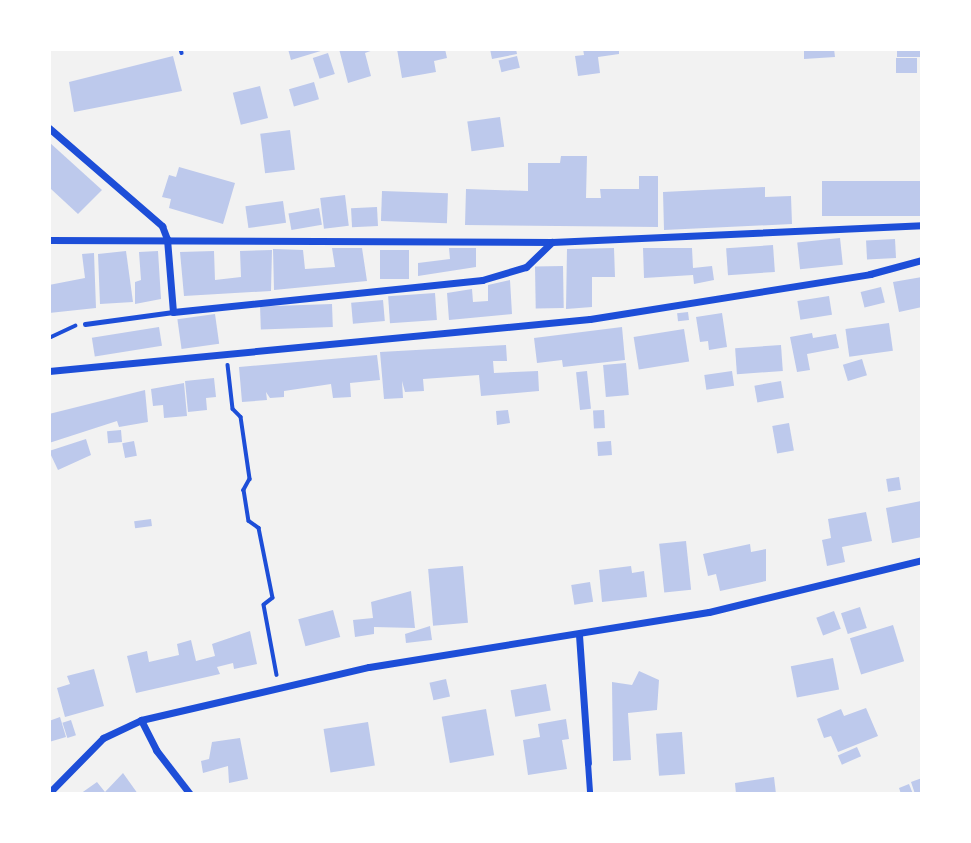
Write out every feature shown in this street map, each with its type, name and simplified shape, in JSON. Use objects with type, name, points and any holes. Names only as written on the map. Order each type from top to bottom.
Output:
[{"type":"street","points":[[49,128],[162,226],[167,239],[173,312],[482,280],[526,267],[552,242]]},
{"type":"street","points":[[49,240],[552,242],[922,225]]},
{"type":"street","points":[[49,371],[590,319],[870,274],[922,260]]},
{"type":"street","points":[[49,793],[103,738],[141,720],[369,667],[709,612],[922,560]]},
{"type":"street","points":[[579,635],[590,794]]},
{"type":"street","points":[[141,720],[156,750],[190,794]]},
{"type":"lane","points":[[85,324],[173,312]]},
{"type":"path","points":[[49,338],[63,328]]},
{"type":"path","points":[[228,366],[233,409],[242,417],[250,479],[244,490],[249,521],[258,527],[273,598],[264,605],[275,667]]},
{"type":"building","points":[[288,49],[324,49],[324,50],[291,60]]},
{"type":"building","points":[[339,49],[376,49],[365,53],[371,76],[348,83]]},
{"type":"building","points":[[397,49],[445,49],[447,58],[434,61],[436,72],[402,78]]},
{"type":"building","points":[[490,49],[516,49],[517,54],[492,59]]},
{"type":"building","points":[[583,49],[619,49],[619,54],[598,57],[600,73],[578,76],[575,56],[584,55]]},
{"type":"building","points":[[804,49],[834,49],[835,57],[804,59]]},
{"type":"building","points":[[897,49],[922,49],[922,57],[897,57]]},
{"type":"building","points":[[328,53],[335,74],[320,79],[313,58]]},
{"type":"building","points":[[173,56],[182,91],[74,112],[69,82]]},
{"type":"building","points":[[517,56],[520,68],[501,72],[499,61]]},
{"type":"building","points":[[896,58],[917,58],[917,73],[896,73]]},
{"type":"building","points":[[314,82],[319,99],[294,106],[289,89]]},
{"type":"building","points":[[260,86],[268,118],[241,125],[233,93]]},
{"type":"building","points":[[500,117],[504,147],[471,151],[467,122]]},
{"type":"building","points":[[290,130],[295,170],[265,173],[260,134]]},
{"type":"building","points":[[49,142],[102,190],[78,214],[51,189]]},
{"type":"building","points":[[561,156],[587,156],[586,198],[601,198],[600,189],[639,189],[639,176],[658,176],[658,227],[465,225],[466,189],[528,191],[528,163],[560,163]]},
{"type":"building","points":[[179,167],[235,183],[223,224],[169,208],[171,199],[162,197],[169,175],[176,177]]},
{"type":"building","points":[[822,181],[922,181],[922,216],[822,216]]},
{"type":"building","points":[[765,187],[765,197],[791,196],[792,224],[664,230],[663,192]]},
{"type":"building","points":[[382,191],[448,193],[447,223],[381,221]]},
{"type":"building","points":[[345,195],[349,226],[324,229],[320,198]]},
{"type":"building","points":[[283,201],[286,223],[248,228],[245,206]]},
{"type":"building","points":[[377,207],[378,226],[352,227],[351,208]]},
{"type":"building","points":[[319,208],[322,225],[291,230],[288,213]]},
{"type":"building","points":[[840,238],[843,265],[800,269],[797,242]]},
{"type":"building","points":[[895,239],[896,258],[867,259],[866,241]]},
{"type":"building","points":[[773,245],[775,272],[728,275],[726,248]]},
{"type":"building","points":[[332,248],[362,248],[367,281],[274,290],[273,249],[303,250],[305,269],[335,267]]},
{"type":"building","points":[[449,248],[476,248],[476,267],[418,276],[418,263],[450,259]]},
{"type":"building","points":[[614,248],[615,277],[592,277],[592,307],[566,309],[567,249]]},
{"type":"building","points":[[643,248],[692,248],[693,268],[712,266],[714,280],[694,284],[693,275],[644,278]]},
{"type":"building","points":[[272,250],[271,291],[184,296],[180,252],[214,251],[215,280],[241,277],[240,251]]},
{"type":"building","points":[[380,250],[409,250],[409,279],[380,279]]},
{"type":"building","points":[[126,251],[133,302],[100,304],[98,254]]},
{"type":"building","points":[[158,251],[161,299],[135,304],[135,282],[141,280],[139,252]]},
{"type":"building","points":[[94,253],[96,308],[49,313],[49,285],[85,278],[82,254]]},
{"type":"building","points":[[535,266],[563,266],[564,308],[536,308]]},
{"type":"building","points":[[922,277],[922,307],[899,312],[893,282]]},
{"type":"building","points":[[510,280],[512,314],[449,320],[447,293],[472,289],[473,302],[488,301],[488,285]]},
{"type":"building","points":[[881,287],[885,303],[864,308],[861,292]]},
{"type":"building","points":[[435,293],[437,320],[390,323],[388,296]]},
{"type":"building","points":[[829,296],[832,315],[800,320],[797,301]]},
{"type":"building","points":[[383,300],[385,321],[353,324],[351,303]]},
{"type":"building","points":[[332,304],[333,327],[261,329],[260,307]]},
{"type":"building","points":[[688,312],[689,320],[678,321],[677,313]]},
{"type":"building","points":[[722,313],[727,347],[709,350],[708,341],[700,342],[696,317]]},
{"type":"building","points":[[215,314],[219,344],[182,349],[177,319]]},
{"type":"building","points":[[889,323],[893,351],[849,357],[845,329]]},
{"type":"building","points":[[159,327],[162,346],[95,356],[92,338]]},
{"type":"building","points":[[622,327],[625,360],[563,367],[562,360],[537,363],[534,338]]},
{"type":"building","points":[[684,329],[689,362],[639,370],[634,337]]},
{"type":"building","points":[[812,333],[813,338],[836,334],[839,348],[807,354],[810,370],[797,372],[790,337]]},
{"type":"building","points":[[506,345],[507,361],[493,361],[494,373],[538,371],[539,391],[481,396],[479,375],[423,379],[424,391],[405,392],[402,381],[403,398],[384,399],[380,352]]},
{"type":"building","points":[[781,345],[783,371],[737,374],[735,348]]},
{"type":"building","points":[[377,355],[380,380],[350,383],[351,397],[333,398],[331,384],[284,391],[284,397],[270,398],[266,392],[267,400],[242,402],[239,367]]},
{"type":"building","points":[[862,359],[867,375],[848,381],[843,365]]},
{"type":"building","points":[[626,363],[629,395],[606,397],[603,365]]},
{"type":"building","points":[[587,371],[591,409],[580,410],[576,372]]},
{"type":"building","points":[[732,371],[734,386],[706,390],[704,375]]},
{"type":"building","points":[[214,378],[216,397],[206,398],[207,410],[188,412],[185,381]]},
{"type":"building","points":[[781,381],[784,398],[757,402],[754,386]]},
{"type":"building","points":[[184,383],[187,416],[164,418],[163,405],[153,406],[151,389]]},
{"type":"building","points":[[145,390],[148,422],[119,427],[117,421],[49,443],[49,414]]},
{"type":"building","points":[[508,410],[510,423],[497,425],[496,411]]},
{"type":"building","points":[[604,410],[605,428],[594,429],[593,411]]},
{"type":"building","points":[[789,423],[794,451],[777,454],[772,426]]},
{"type":"building","points":[[121,430],[122,442],[108,443],[107,431]]},
{"type":"building","points":[[86,439],[91,455],[58,470],[49,451]]},
{"type":"building","points":[[134,441],[137,456],[125,458],[122,443]]},
{"type":"building","points":[[611,441],[612,455],[598,456],[597,442]]},
{"type":"building","points":[[899,477],[901,490],[888,492],[886,479]]},
{"type":"building","points":[[921,501],[922,537],[892,543],[886,508]]},
{"type":"building","points":[[866,512],[872,541],[842,547],[845,562],[827,566],[822,540],[831,538],[828,519]]},
{"type":"building","points":[[151,519],[152,526],[135,528],[134,521]]},
{"type":"building","points":[[686,541],[691,590],[664,593],[659,544]]},
{"type":"building","points":[[750,544],[751,552],[766,549],[766,581],[720,591],[716,574],[708,576],[703,554]]},
{"type":"building","points":[[463,566],[468,623],[433,626],[428,569]]},
{"type":"building","points":[[631,566],[632,573],[644,571],[647,597],[602,602],[599,570]]},
{"type":"building","points":[[590,582],[593,602],[574,605],[571,585]]},
{"type":"building","points":[[411,591],[415,628],[374,627],[374,634],[355,637],[353,620],[373,618],[371,602]]},
{"type":"building","points":[[860,607],[867,628],[848,634],[841,613]]},
{"type":"building","points":[[333,610],[340,637],[305,646],[298,619]]},
{"type":"building","points":[[834,611],[841,629],[823,636],[816,618]]},
{"type":"building","points":[[893,625],[904,661],[861,674],[850,638]]},
{"type":"building","points":[[430,626],[432,640],[406,643],[405,634]]},
{"type":"building","points":[[250,631],[257,664],[234,669],[233,663],[217,667],[220,674],[136,693],[127,656],[147,651],[149,662],[179,655],[177,644],[191,640],[196,661],[215,656],[212,644]]},
{"type":"building","points":[[833,658],[839,689],[797,698],[791,666]]},
{"type":"building","points":[[94,669],[104,706],[65,717],[57,688],[70,684],[67,676]]},
{"type":"building","points":[[639,671],[659,680],[657,710],[628,713],[631,760],[613,761],[612,682],[632,685]]},
{"type":"building","points":[[446,679],[450,697],[433,700],[429,683]]},
{"type":"building","points":[[546,684],[551,711],[515,717],[511,690]]},
{"type":"building","points":[[866,708],[878,736],[838,752],[831,736],[824,738],[817,719],[841,709],[844,716]]},
{"type":"building","points":[[486,709],[494,755],[450,763],[442,717]]},
{"type":"building","points":[[60,717],[66,737],[49,742],[49,721]]},
{"type":"building","points":[[566,719],[569,739],[562,740],[567,769],[528,775],[523,740],[540,737],[538,724]]},
{"type":"building","points":[[71,720],[76,735],[67,738],[62,723]]},
{"type":"building","points":[[368,722],[375,765],[330,772],[324,729]]},
{"type":"building","points":[[682,732],[685,774],[659,776],[656,734]]},
{"type":"building","points":[[240,738],[248,779],[229,783],[228,766],[203,773],[201,761],[209,759],[212,742]]},
{"type":"building","points":[[857,747],[861,756],[842,765],[838,756]]},
{"type":"building","points":[[123,773],[138,794],[80,794],[97,782],[105,792]]},
{"type":"building","points":[[774,777],[776,794],[736,794],[735,783]]},
{"type":"building","points":[[922,778],[922,794],[915,794],[911,782]]},
{"type":"building","points":[[909,784],[913,794],[901,794],[899,788]]}]
